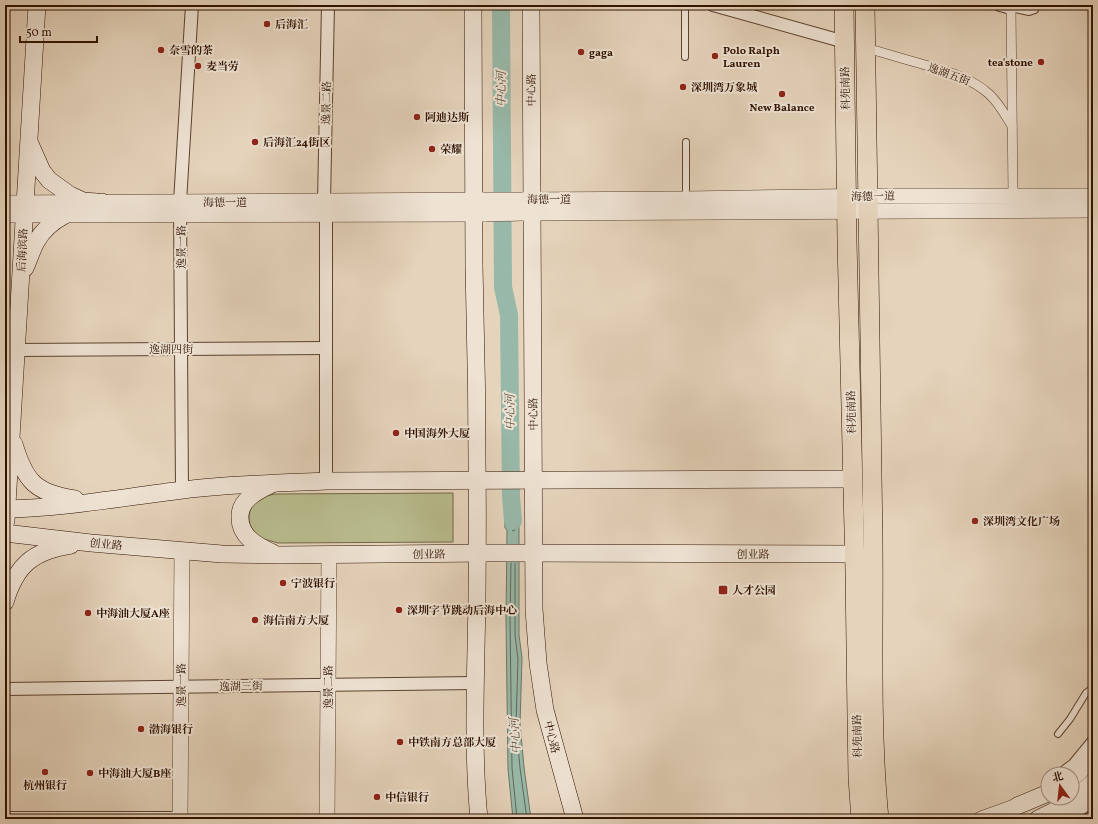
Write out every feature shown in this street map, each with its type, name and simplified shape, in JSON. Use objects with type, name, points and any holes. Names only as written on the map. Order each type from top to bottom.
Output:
[{"type":"main road","name":"后海滨路","points":[[5,536],[37,5]]},
{"type":"main road","points":[[473,5],[479,207],[476,304],[482,481],[482,553],[476,683],[476,767],[479,819]]},
{"type":"main road","name":"中心路","points":[[530,5],[527,206],[531,553],[535,628],[542,694],[549,728],[575,819]]},
{"type":"main road","name":"科苑南路","points":[[844,5],[856,717],[861,819]]},
{"type":"main road","name":"科苑南路","points":[[865,5],[874,571],[874,716],[879,819]]},
{"type":"main road","points":[[845,77],[866,76]]},
{"type":"main road","points":[[28,139],[34,156],[49,180],[70,195],[84,201],[102,202]]},
{"type":"main road","points":[[20,279],[36,242],[52,223],[82,207],[102,202]]},
{"type":"main road","points":[[11,432],[24,471],[32,483],[44,491],[59,496],[105,500]]},
{"type":"main road","points":[[6,509],[37,508],[229,485],[326,481],[853,479]]},
{"type":"main road","points":[[276,483],[259,491],[243,504],[240,512],[240,521],[242,530],[248,538],[256,544],[279,555]]},
{"type":"main road","name":"创业路","points":[[5,536],[222,554],[854,554]]},
{"type":"main road","points":[[5,602],[9,590],[17,575],[28,562],[40,553],[53,548],[91,543]]},
{"type":"main road","points":[[1080,770],[1093,758]]},
{"type":"main road","points":[[1051,817],[1093,782]]},
{"type":"main road","points":[[1017,806],[1040,795]]},
{"type":"street","name":"逸景一路","points":[[182,490],[181,208],[192,5]]},
{"type":"street","name":"逸景二路","points":[[326,481],[325,208],[328,5]]},
{"type":"street","points":[[713,5],[845,42]]},
{"type":"street","points":[[1008,6],[1014,195]]},
{"type":"street","name":"逸湖五街","points":[[866,48],[954,74],[976,84],[990,95],[1013,127]]},
{"type":"street","name":"海德一道","points":[[5,203],[24,209],[65,215],[181,208],[847,205],[1014,195],[1093,196]]},
{"type":"street","name":"海德一道","points":[[527,206],[686,199],[847,205]]},
{"type":"street","name":"海德一道","points":[[5,215],[24,209],[102,202],[181,208]]},
{"type":"street","name":"海德一道","points":[[868,204],[1093,210]]},
{"type":"street","name":"逸湖四街","points":[[16,350],[326,348]]},
{"type":"street","name":"逸景一路","points":[[180,818],[182,551]]},
{"type":"street","name":"逸景二路","points":[[327,819],[329,555]]},
{"type":"street","name":"逸湖三街","points":[[5,689],[476,683]]},
{"type":"street","points":[[1073,766],[1093,742]]},
{"type":"street","points":[[1049,806],[1051,817],[1085,806],[1093,799]]},
{"type":"street","points":[[981,819],[1017,806]]},
{"type":"street","points":[[5,818],[180,818]]},
{"type":"lane","points":[[685,5],[685,57]]},
{"type":"lane","points":[[1008,6],[1028,12],[1035,10],[1037,5]]},
{"type":"lane","points":[[686,142],[686,199]]},
{"type":"lane","points":[[1058,734],[1070,719],[1086,693],[1093,688]]},
{"type":"green space","points":[[453,493],[453,542],[278,543],[266,540],[255,533],[252,529],[249,518],[252,506],[255,502],[262,497],[275,494]]},
{"type":"water","points":[[504,496],[519,496],[519,635],[522,658],[520,724],[531,819],[513,819],[508,769],[506,620],[507,530],[505,528]]},
{"type":"waterway","name":"中心河","points":[[501,5],[503,287],[509,315],[511,496],[513,521]]},
{"type":"place","name":"后海汇","points":[[267,24]]},
{"type":"place","name":"奈雪的茶","points":[[161,50]]},
{"type":"place","name":"gaga","points":[[581,52]]},
{"type":"place","name":"Polo Ralph Lauren","points":[[715,56]]},
{"type":"place","name":"tea'stone","points":[[1041,62]]},
{"type":"place","name":"麦当劳","points":[[198,66]]},
{"type":"place","name":"深圳湾万象城","points":[[683,87]]},
{"type":"place","name":"New Balance","points":[[782,94]]},
{"type":"place","name":"阿迪达斯","points":[[417,117]]},
{"type":"place","name":"后海汇24街区","points":[[255,142]]},
{"type":"place","name":"荣耀","points":[[432,149]]},
{"type":"place","name":"中国海外大厦","points":[[396,433]]},
{"type":"place","name":"深圳湾文化广场","points":[[975,521]]},
{"type":"place","name":"宁波银行","points":[[283,583]]},
{"type":"place","name":"人才公园","points":[[723,590]]},
{"type":"place","name":"深圳字节跳动后海中心","points":[[399,610]]},
{"type":"place","name":"中海油大厦A座","points":[[88,613]]},
{"type":"place","name":"海信南方大厦","points":[[255,620]]},
{"type":"place","name":"渤海银行","points":[[141,729]]},
{"type":"place","name":"中铁南方总部大厦","points":[[400,742]]},
{"type":"place","name":"杭州银行","points":[[45,772]]},
{"type":"place","name":"中海油大厦B座","points":[[90,773]]},
{"type":"place","name":"中信银行","points":[[377,797]]}]
